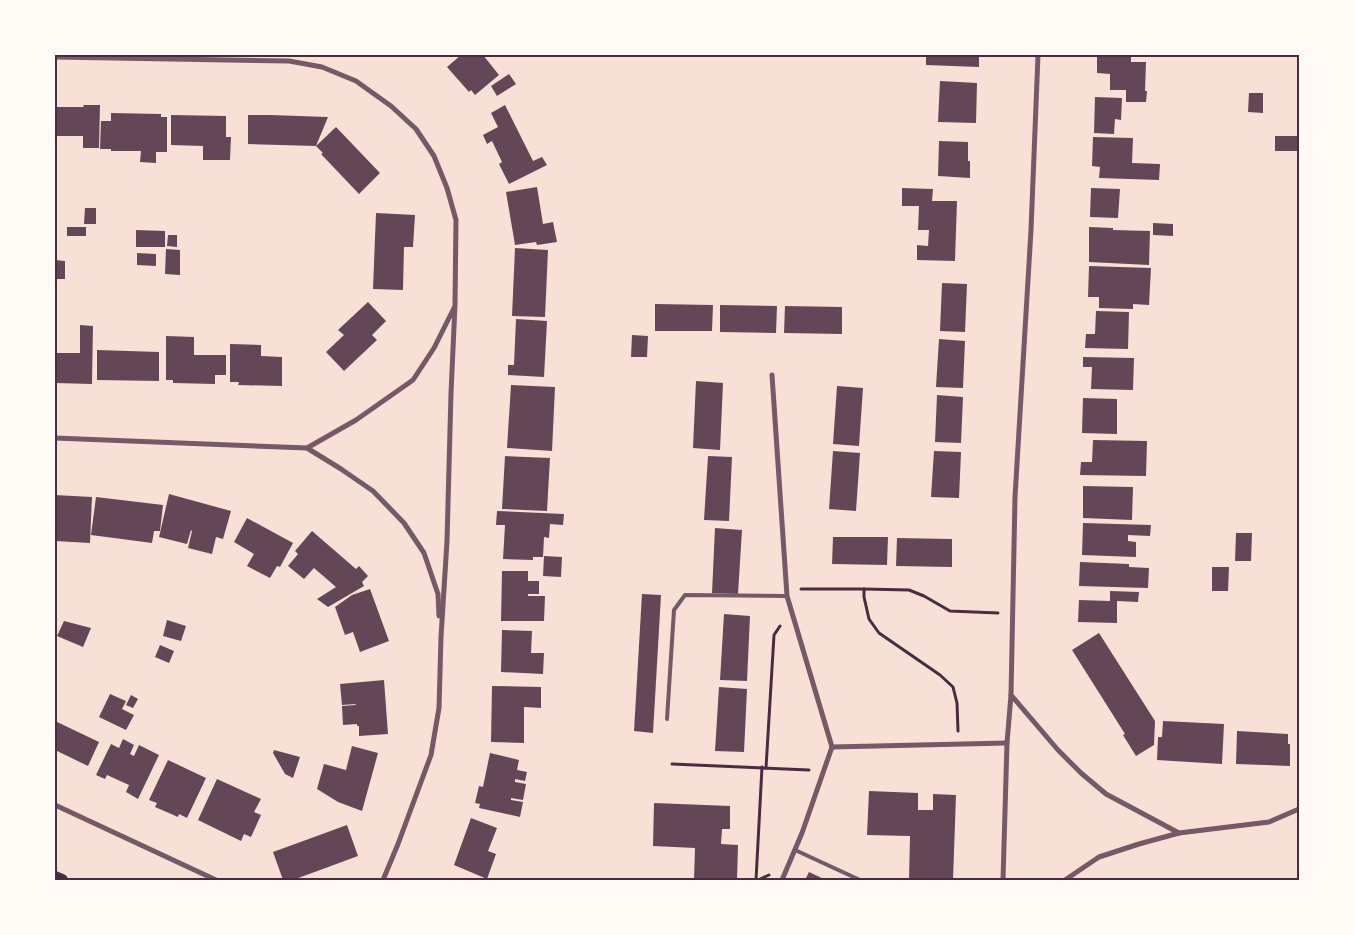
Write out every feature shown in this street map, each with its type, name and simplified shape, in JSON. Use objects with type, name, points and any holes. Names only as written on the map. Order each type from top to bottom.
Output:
[{"type":"main road","points":[[55,877],[62,880]]},
{"type":"street","points":[[1003,880],[1007,743],[1011,695],[1015,497],[1031,230],[1038,55]]},
{"type":"street","points":[[55,57],[289,61],[322,67],[356,82],[391,106],[416,129],[434,156],[447,188],[456,220],[455,305],[439,708],[431,755],[383,880]]},
{"type":"street","points":[[307,448],[356,420],[413,380],[434,348],[455,305]]},
{"type":"street","points":[[772,375],[787,596],[832,747],[802,833],[782,880]]},
{"type":"street","points":[[55,438],[307,448],[373,491],[404,523],[424,553],[438,594],[441,637]]},
{"type":"street","points":[[1011,695],[1058,750],[1106,794],[1179,833]]},
{"type":"street","points":[[832,747],[1007,743]]},
{"type":"street","points":[[55,805],[216,880]]},
{"type":"street","points":[[1065,880],[1099,858],[1139,844],[1179,833],[1269,822],[1299,809]]},
{"type":"lane","points":[[667,719],[674,610],[685,595],[787,596]]},
{"type":"lane","points":[[795,850],[860,880]]},
{"type":"path","points":[[787,588],[909,590],[950,611],[1012,613]]},
{"type":"path","points":[[864,589],[869,619],[879,633],[940,675],[953,687],[957,703],[959,744]]},
{"type":"path","points":[[756,880],[774,635],[791,610]]},
{"type":"path","points":[[672,764],[824,770]]},
{"type":"building","points":[[461,55],[483,55],[499,75],[475,95],[471,90],[469,92],[447,67]]},
{"type":"building","points":[[926,55],[979,55],[979,67],[926,65]]},
{"type":"building","points":[[1097,55],[1131,55],[1131,62],[1146,62],[1146,102],[1126,102],[1126,90],[1110,90],[1110,74],[1097,73]]},
{"type":"building","points":[[509,74],[516,84],[497,96],[491,86]]},
{"type":"building","points":[[940,81],[977,83],[976,123],[938,122]]},
{"type":"building","points":[[1249,93],[1263,93],[1263,113],[1248,112]]},
{"type":"building","points":[[1095,97],[1122,98],[1121,120],[1115,119],[1114,134],[1094,133]]},
{"type":"building","points":[[83,105],[100,105],[99,148],[83,148],[83,136],[55,136],[55,107],[84,107]]},
{"type":"building","points":[[505,105],[533,161],[542,157],[547,165],[509,184],[499,164],[502,162],[492,141],[487,144],[483,135],[498,127],[491,113]]},
{"type":"building","points":[[111,113],[161,114],[161,117],[167,117],[167,152],[156,152],[156,163],[140,162],[141,151],[100,149],[101,121],[111,121]]},
{"type":"building","points":[[171,115],[226,116],[226,137],[231,137],[230,160],[203,160],[203,146],[171,145]]},
{"type":"building","points":[[248,115],[328,117],[316,146],[248,144]]},
{"type":"building","points":[[336,127],[380,173],[359,194],[321,154],[323,153],[316,146]]},
{"type":"building","points":[[1275,136],[1299,136],[1299,151],[1275,151]]},
{"type":"building","points":[[1093,137],[1133,138],[1132,163],[1160,164],[1159,180],[1099,178],[1100,167],[1092,166]]},
{"type":"building","points":[[939,141],[968,142],[970,178],[938,176]]},
{"type":"building","points":[[537,187],[543,224],[553,222],[557,242],[537,245],[536,242],[515,245],[506,192]]},
{"type":"building","points":[[902,188],[933,189],[932,201],[957,201],[955,261],[917,260],[917,245],[928,246],[929,230],[918,230],[919,206],[902,206]]},
{"type":"building","points":[[1091,188],[1120,189],[1118,218],[1090,217]]},
{"type":"building","points":[[85,208],[96,208],[96,224],[84,224]]},
{"type":"building","points":[[376,213],[415,215],[413,247],[404,247],[403,290],[373,289]]},
{"type":"building","points":[[1153,223],[1173,224],[1173,236],[1153,235]]},
{"type":"building","points":[[67,227],[86,227],[86,236],[67,236]]},
{"type":"building","points":[[1089,227],[1150,231],[1149,265],[1089,262]]},
{"type":"building","points":[[136,230],[165,231],[165,247],[136,247]]},
{"type":"building","points":[[168,235],[177,235],[177,247],[167,246]]},
{"type":"building","points":[[515,248],[548,250],[545,317],[512,316]]},
{"type":"building","points":[[166,249],[180,250],[180,275],[165,274]]},
{"type":"building","points":[[137,253],[156,254],[156,266],[137,265]]},
{"type":"building","points":[[55,260],[65,261],[65,279],[55,279]]},
{"type":"building","points":[[1089,266],[1151,268],[1149,305],[1133,304],[1133,309],[1099,308],[1099,297],[1088,297]]},
{"type":"building","points":[[942,283],[967,284],[965,332],[940,331]]},
{"type":"building","points":[[368,302],[386,321],[372,335],[377,340],[344,371],[326,352],[344,335],[338,330]]},
{"type":"building","points":[[655,304],[713,305],[712,331],[655,331]]},
{"type":"building","points":[[720,305],[777,306],[776,333],[720,332]]},
{"type":"building","points":[[785,306],[842,307],[842,334],[784,333]]},
{"type":"building","points":[[1096,311],[1129,312],[1128,349],[1085,348],[1086,334],[1095,334]]},
{"type":"building","points":[[516,319],[547,321],[544,377],[508,375],[508,365],[514,365]]},
{"type":"building","points":[[80,325],[93,326],[92,384],[55,383],[55,353],[80,353]]},
{"type":"building","points":[[632,335],[648,336],[647,357],[631,357]]},
{"type":"building","points":[[166,336],[194,337],[194,355],[226,355],[226,375],[215,375],[215,384],[173,383],[173,380],[166,380]]},
{"type":"building","points":[[939,339],[965,341],[963,388],[936,387]]},
{"type":"building","points":[[230,344],[261,345],[261,356],[282,357],[282,386],[238,385],[239,382],[230,382]]},
{"type":"building","points":[[97,350],[159,352],[159,381],[97,380]]},
{"type":"building","points":[[1083,357],[1134,358],[1133,390],[1091,389],[1092,367],[1083,367]]},
{"type":"building","points":[[696,381],[723,383],[720,450],[693,448]]},
{"type":"building","points":[[511,385],[555,387],[552,451],[507,448]]},
{"type":"building","points":[[837,386],[863,388],[859,446],[833,444]]},
{"type":"building","points":[[937,395],[963,397],[961,443],[935,442]]},
{"type":"building","points":[[1083,398],[1117,399],[1117,434],[1082,433]]},
{"type":"building","points":[[1093,440],[1147,441],[1146,476],[1080,475],[1081,462],[1092,462]]},
{"type":"building","points":[[833,451],[860,453],[856,511],[829,509]]},
{"type":"building","points":[[934,451],[961,452],[959,498],[931,497]]},
{"type":"building","points":[[505,456],[550,458],[547,511],[502,509]]},
{"type":"building","points":[[708,456],[732,457],[729,521],[704,520]]},
{"type":"building","points":[[1083,486],[1133,487],[1132,520],[1083,518]]},
{"type":"building","points":[[169,494],[231,511],[223,539],[216,537],[212,554],[188,548],[191,530],[187,544],[159,537]]},
{"type":"building","points":[[55,495],[92,497],[90,543],[55,541]]},
{"type":"building","points":[[96,497],[163,505],[160,531],[154,531],[152,543],[91,535]]},
{"type":"building","points":[[497,511],[564,514],[563,525],[550,524],[549,538],[544,537],[543,557],[533,557],[533,560],[503,559],[505,525],[496,525]]},
{"type":"building","points":[[247,518],[293,543],[280,567],[277,566],[270,578],[247,566],[254,554],[234,542]]},
{"type":"building","points":[[1083,523],[1151,525],[1150,536],[1128,535],[1128,541],[1136,542],[1136,557],[1082,555]]},
{"type":"building","points":[[715,528],[742,530],[738,594],[712,593]]},
{"type":"building","points":[[312,531],[356,569],[359,566],[368,576],[362,582],[364,586],[328,607],[317,599],[336,587],[314,568],[304,579],[288,566],[298,554],[295,551]]},
{"type":"building","points":[[1236,533],[1252,533],[1251,561],[1235,561]]},
{"type":"building","points":[[833,537],[888,537],[887,565],[832,564]]},
{"type":"building","points":[[897,538],[952,539],[952,567],[896,566]]},
{"type":"building","points":[[544,556],[562,557],[561,577],[543,576]]},
{"type":"building","points":[[1080,562],[1129,564],[1129,567],[1149,568],[1148,588],[1079,586]]},
{"type":"building","points":[[1212,567],[1229,567],[1228,591],[1212,591]]},
{"type":"building","points":[[502,571],[528,571],[528,581],[539,581],[539,594],[528,594],[528,596],[545,596],[544,621],[501,621]]},
{"type":"building","points":[[370,589],[389,641],[360,652],[353,632],[345,635],[335,607],[352,595]]},
{"type":"building","points":[[1110,591],[1139,592],[1138,602],[1117,601],[1117,623],[1078,622],[1079,600],[1110,601]]},
{"type":"building","points":[[642,594],[661,595],[653,733],[634,731]]},
{"type":"building","points":[[724,614],[750,616],[747,681],[720,680]]},
{"type":"building","points":[[167,620],[186,626],[181,641],[163,636]]},
{"type":"building","points":[[64,621],[91,628],[83,647],[57,636]]},
{"type":"building","points":[[502,630],[532,631],[531,653],[544,653],[543,674],[501,672]]},
{"type":"building","points":[[1099,633],[1155,721],[1154,745],[1136,756],[1123,735],[1125,734],[1072,650]]},
{"type":"building","points":[[160,645],[174,651],[169,663],[155,657]]},
{"type":"building","points":[[384,680],[388,734],[359,736],[359,726],[357,724],[343,725],[342,706],[356,704],[342,705],[340,684]]},
{"type":"building","points":[[492,686],[541,687],[541,708],[524,707],[524,743],[491,742]]},
{"type":"building","points":[[719,687],[747,689],[744,752],[715,751]]},
{"type":"building","points":[[110,694],[126,701],[122,709],[134,715],[126,730],[99,717]]},
{"type":"building","points":[[131,695],[138,699],[133,708],[126,705]]},
{"type":"building","points":[[55,721],[99,742],[88,766],[55,750]]},
{"type":"building","points":[[1163,721],[1224,724],[1222,764],[1157,760],[1158,737],[1162,737]]},
{"type":"building","points":[[1237,731],[1288,734],[1290,766],[1236,764]]},
{"type":"building","points":[[123,739],[134,745],[130,754],[134,756],[139,745],[159,755],[138,799],[126,792],[129,785],[107,775],[105,779],[96,775],[111,744],[119,748]]},
{"type":"building","points":[[352,746],[378,753],[362,811],[338,802],[317,789],[324,764],[346,770]]},
{"type":"building","points":[[274,750],[300,757],[293,778],[285,774],[273,753]]},
{"type":"building","points":[[490,753],[519,760],[517,770],[527,772],[525,781],[515,779],[515,782],[526,784],[523,800],[511,798],[511,800],[523,802],[520,817],[479,808],[480,804],[475,803],[479,786],[483,787]]},
{"type":"building","points":[[168,760],[206,778],[187,818],[179,814],[178,817],[155,807],[157,803],[149,800]]},
{"type":"building","points":[[217,779],[261,799],[254,812],[261,815],[251,837],[244,834],[241,841],[198,820]]},
{"type":"building","points":[[869,791],[918,793],[918,810],[933,810],[933,794],[956,795],[953,880],[909,880],[910,836],[867,835]]},
{"type":"building","points":[[654,803],[730,806],[730,829],[722,829],[721,844],[738,845],[737,880],[694,880],[695,848],[653,846]]},
{"type":"building","points":[[471,818],[497,828],[488,851],[496,854],[487,879],[454,865]]},
{"type":"building","points":[[347,825],[358,856],[293,880],[283,880],[273,852]]},
{"type":"building","points":[[809,872],[826,880],[805,880]]}]
